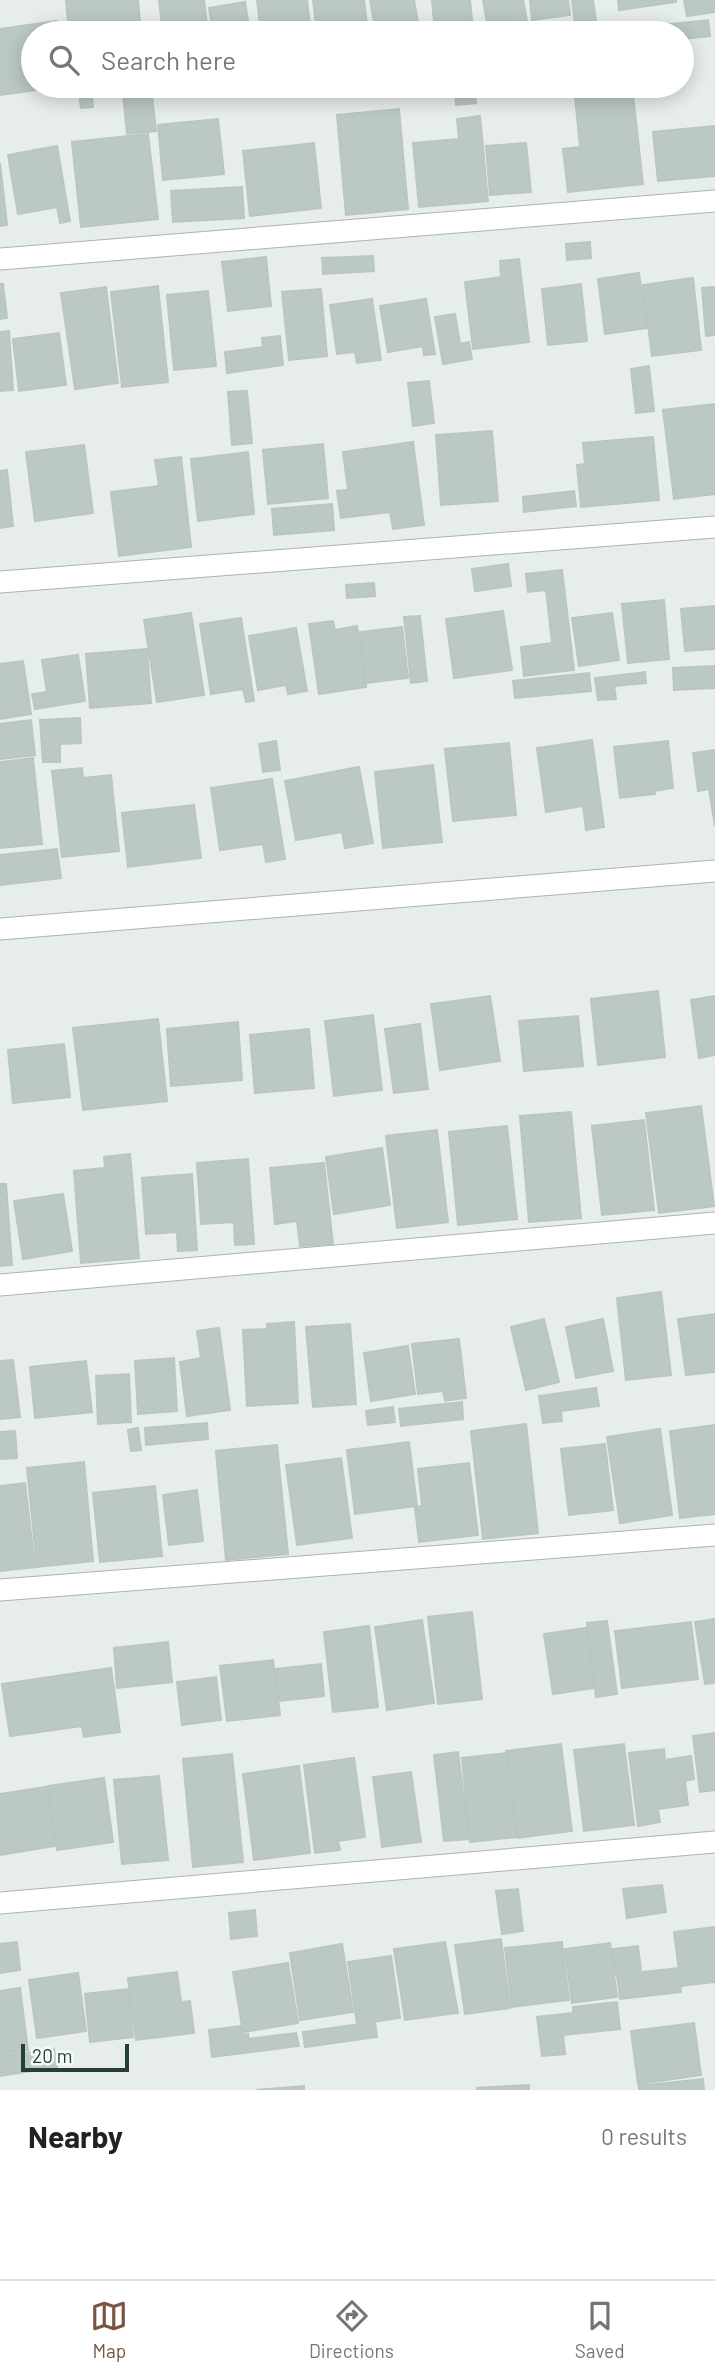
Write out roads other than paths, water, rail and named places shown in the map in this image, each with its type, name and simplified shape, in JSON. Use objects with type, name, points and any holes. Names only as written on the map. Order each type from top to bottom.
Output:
[{"type":"street","points":[[0,259],[715,201]]},
{"type":"street","points":[[0,582],[715,527]]},
{"type":"street","points":[[0,929],[715,871]]},
{"type":"street","points":[[0,1285],[715,1223]]},
{"type":"street","points":[[0,1590],[715,1535]]},
{"type":"street","points":[[0,1903],[715,1842]]}]
